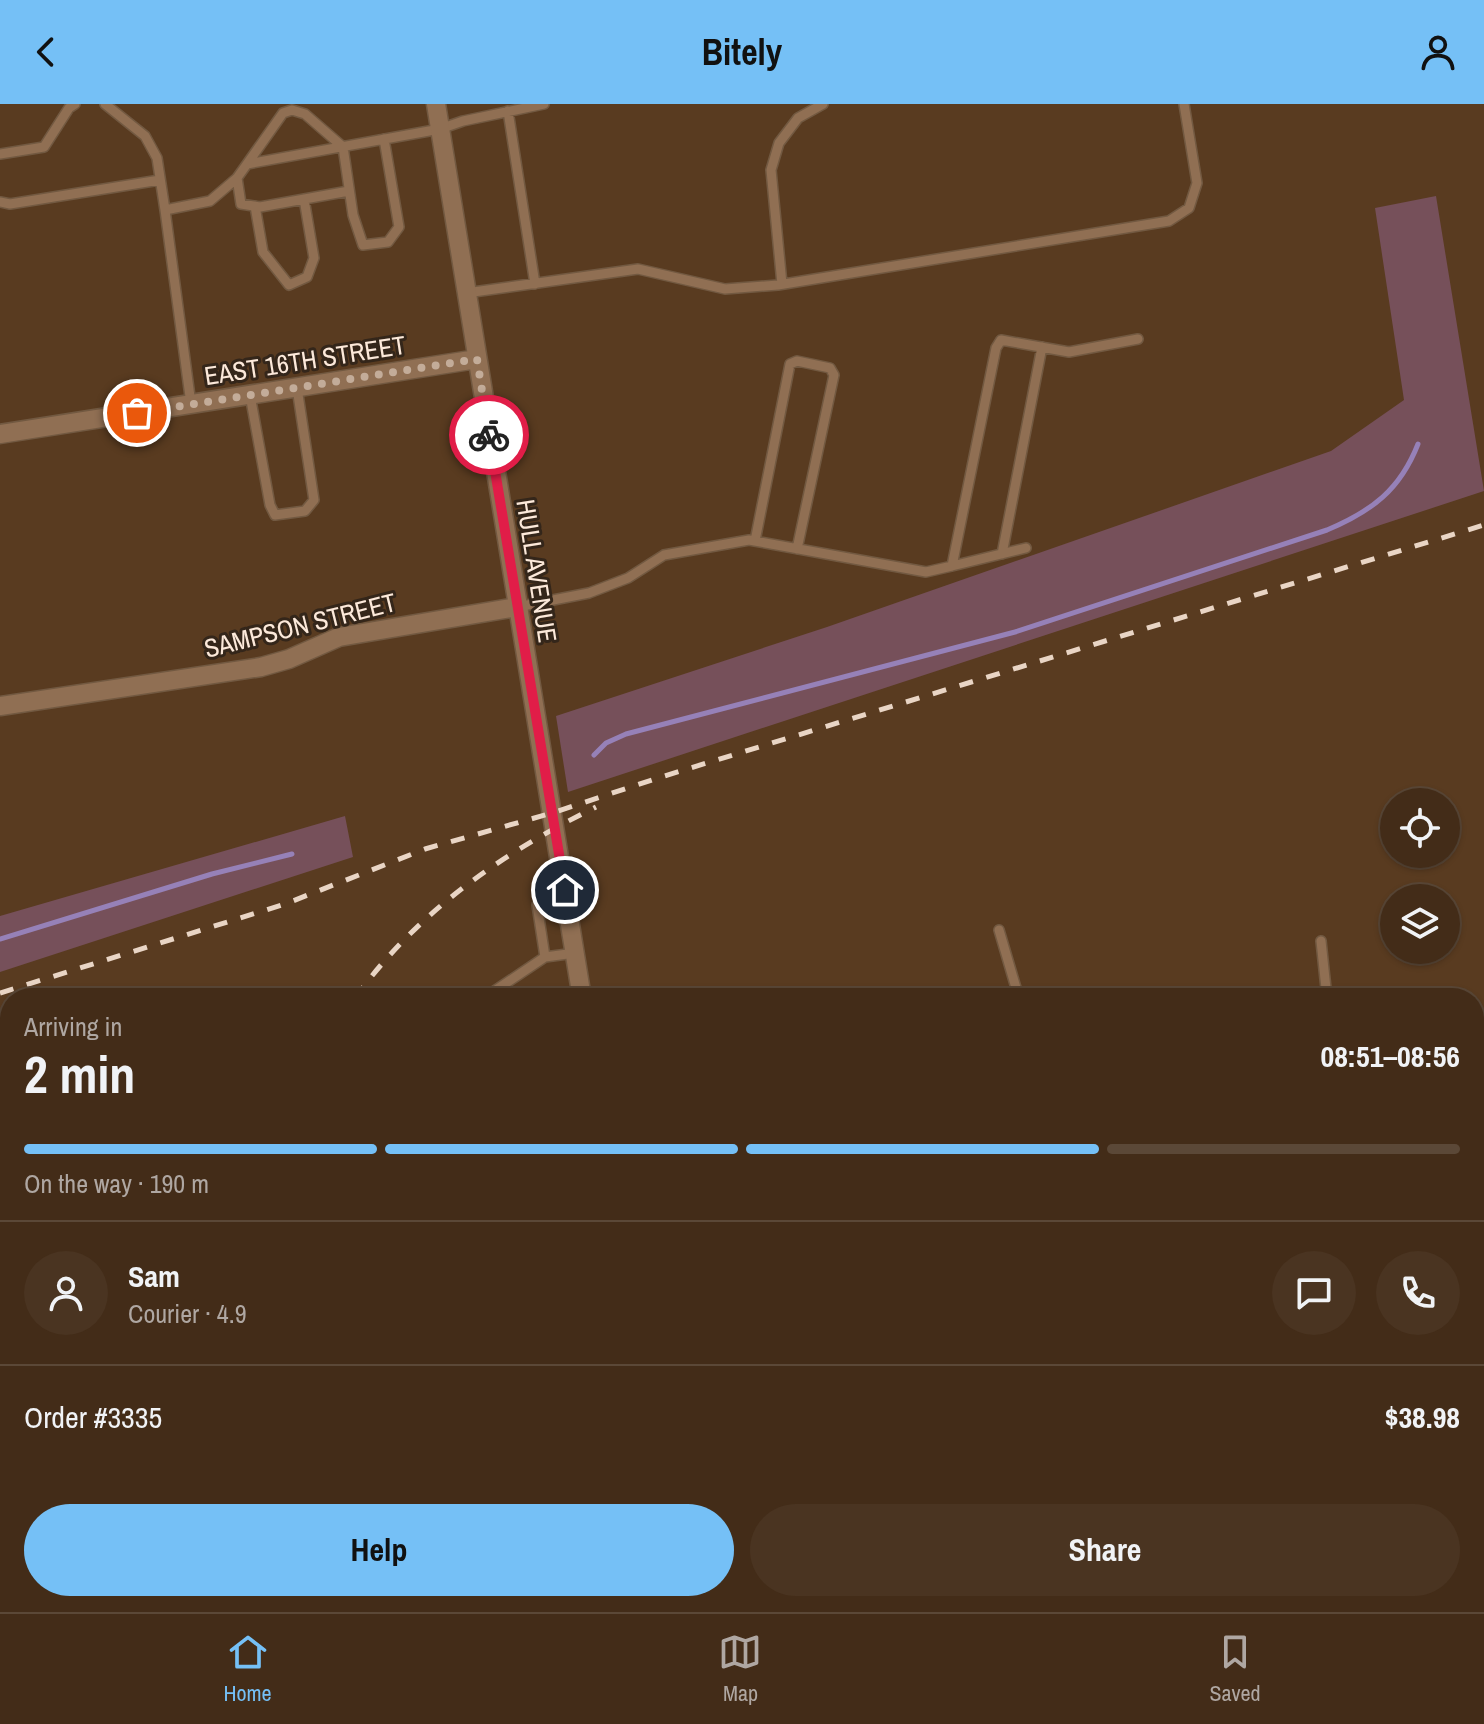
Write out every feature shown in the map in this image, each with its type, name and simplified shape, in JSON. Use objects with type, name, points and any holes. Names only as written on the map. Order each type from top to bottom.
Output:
[{"type":"street","name":"HULL AVENUE","points":[[436,104],[580,988]]},
{"type":"street","name":"EAST 16TH STREET","points":[[0,434],[477,359]]},
{"type":"street","name":"SAMPSON STREET","points":[[0,706],[261,667],[289,659],[339,637],[517,607]]},
{"type":"lane","points":[[0,154],[44,147],[69,108],[75,104]]},
{"type":"lane","points":[[105,104],[145,136],[157,158],[191,404]]},
{"type":"lane","points":[[247,164],[440,129],[544,104]]},
{"type":"lane","points":[[782,284],[771,170],[779,143],[798,118],[823,104]]},
{"type":"lane","points":[[466,293],[638,269],[725,289],[782,284],[1169,221],[1189,208],[1197,183],[1184,104]]},
{"type":"lane","points":[[165,210],[210,201],[237,178],[283,113],[292,110],[305,114],[343,147],[353,215],[363,245],[388,242],[399,227],[384,139]]},
{"type":"lane","points":[[508,111],[535,284]]},
{"type":"lane","points":[[237,178],[241,204],[255,206],[349,191]]},
{"type":"lane","points":[[0,202],[10,204],[160,180]]},
{"type":"lane","points":[[255,206],[263,252],[289,285],[307,277],[314,258],[304,199]]},
{"type":"lane","points":[[952,566],[996,348],[1001,340],[1069,352],[1138,339]]},
{"type":"lane","points":[[1002,554],[1042,347]]},
{"type":"lane","points":[[755,541],[790,364],[797,361],[830,368],[834,375],[797,549]]},
{"type":"lane","points":[[250,395],[270,505],[275,515],[305,511],[314,500],[297,388]]},
{"type":"lane","points":[[517,607],[589,593],[628,578],[664,555],[755,541],[926,572],[1026,548]]},
{"type":"lane","points":[[545,957],[537,905],[565,890]]},
{"type":"lane","points":[[999,930],[1016,988]]},
{"type":"lane","points":[[1321,941],[1326,988]]},
{"type":"lane","points":[[499,988],[545,957],[575,953]]},
{"type":"shaded area","points":[[1436,196],[1484,491],[568,792],[556,716],[827,627],[1331,451],[1404,400],[1375,208]]},
{"type":"shaded area","points":[[345,816],[353,857],[0,972],[0,916]]},
{"type":"waterway","points":[[594,755],[606,743],[626,734],[1015,632],[1327,530],[1358,515],[1383,497],[1403,474],[1418,444]]},
{"type":"waterway","points":[[0,939],[212,874],[292,854]]},
{"type":"railway","points":[[16,988],[285,904],[425,849],[552,813],[1484,525]]},
{"type":"railway","points":[[363,988],[406,938],[464,888],[527,844],[596,807]]},
{"type":"way so far","points":[[137,413],[477,359],[489,435]]},
{"type":"route","points":[[489,435],[565,890]]}]
